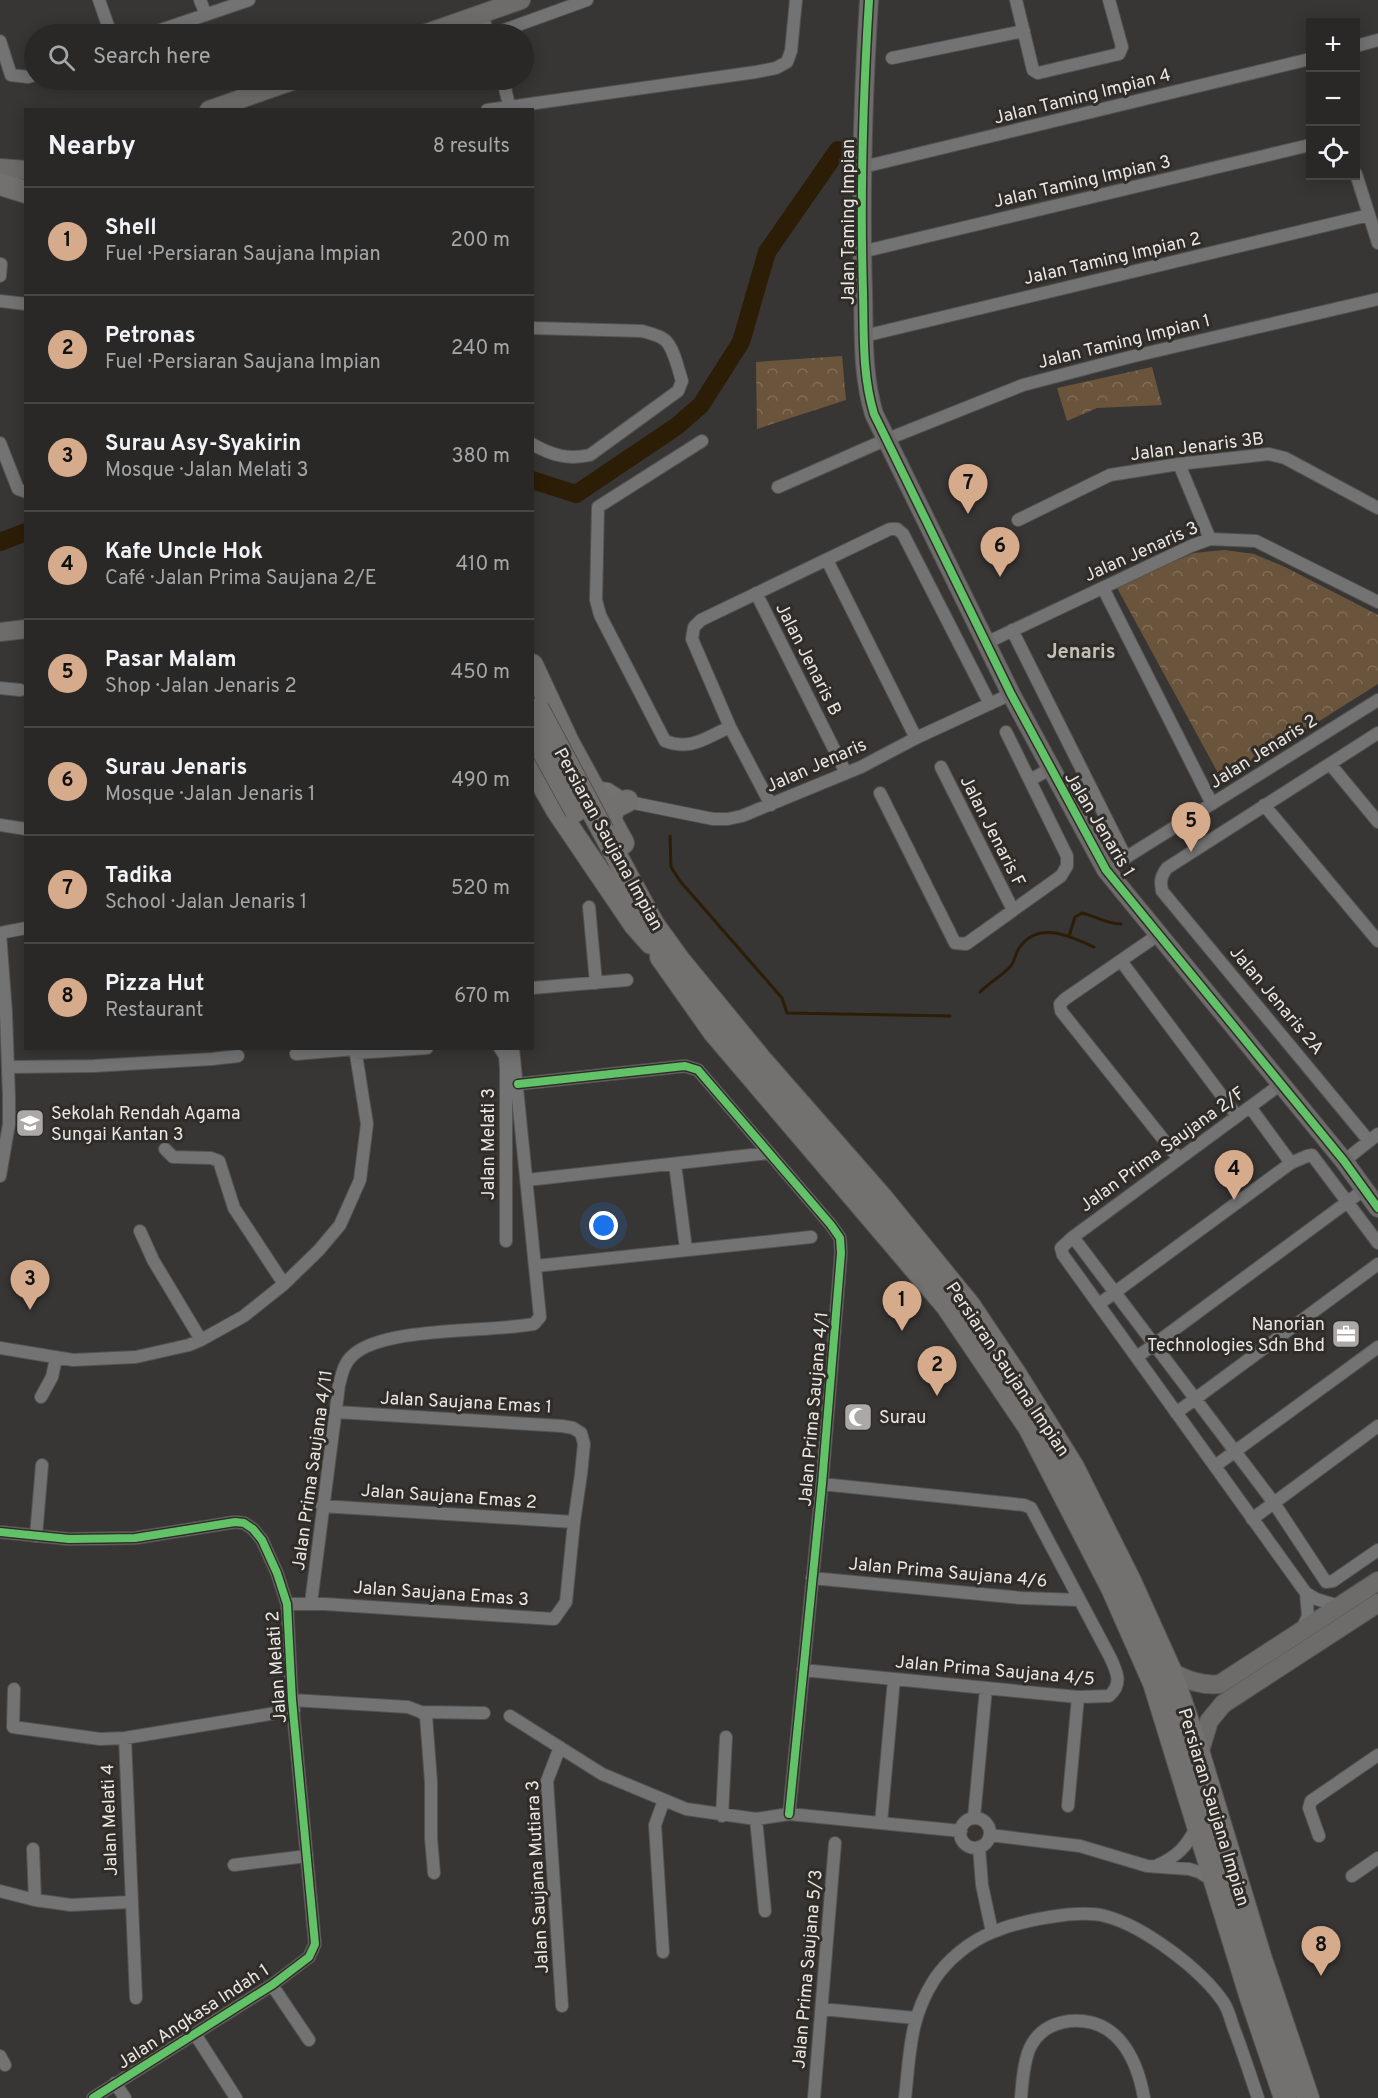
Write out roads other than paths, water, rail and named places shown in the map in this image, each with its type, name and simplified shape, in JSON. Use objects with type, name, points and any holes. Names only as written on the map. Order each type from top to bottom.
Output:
[{"type":"highway","points":[[0,168],[24,176]]},
{"type":"highway","points":[[0,184],[24,191]]},
{"type":"highway","points":[[534,669],[599,815],[627,801]]},
{"type":"highway","name":"Persiaran Saujana Impian","points":[[534,712],[599,815],[653,924],[679,960],[761,1060],[881,1197],[969,1305],[1073,1467],[1130,1581],[1171,1671],[1199,1754],[1260,1956],[1276,1974],[1293,2018],[1307,2063],[1308,2098]]},
{"type":"highway","points":[[536,782],[635,925],[651,943]]},
{"type":"highway","name":"Persiaran Saujana Impian","points":[[599,815],[651,943],[714,1032],[947,1306],[1029,1427],[1107,1578],[1154,1683],[1251,1998],[1285,2098]]},
{"type":"street","points":[[99,0],[107,24]]},
{"type":"street","points":[[200,0],[206,15]]},
{"type":"street","points":[[179,24],[249,0]]},
{"type":"street","points":[[454,24],[521,0]]},
{"type":"street","points":[[519,24],[587,0]]},
{"type":"street","points":[[496,108],[776,68],[787,62],[791,51],[795,0]]},
{"type":"street","name":"Jalan Taming Impian","points":[[869,0],[864,75],[862,167],[861,252],[864,336],[867,390],[885,440]]},
{"type":"street","points":[[1016,0],[1033,70],[1038,73],[1119,54],[1122,46],[1109,0]]},
{"type":"street","points":[[481,15],[486,24]]},
{"type":"street","points":[[892,58],[1024,31]]},
{"type":"street","points":[[1360,45],[1378,40]]},
{"type":"street","points":[[0,41],[11,75],[24,77]]},
{"type":"street","name":"Jalan Taming Impian 4","points":[[862,167],[1306,60]]},
{"type":"street","points":[[214,108],[266,90]]},
{"type":"street","points":[[505,90],[509,105]]},
{"type":"street","name":"Jalan Taming Impian 3","points":[[861,252],[1306,146]]},
{"type":"street","points":[[0,168],[24,170]]},
{"type":"street","points":[[1358,180],[1378,243]]},
{"type":"street","name":"Jalan Taming Impian 2","points":[[864,336],[1369,215]]},
{"type":"street","name":"Jalan Taming Impian 1","points":[[778,487],[885,440],[1023,385],[1130,357],[1378,299]]},
{"type":"street","points":[[0,301],[24,304]]},
{"type":"street","points":[[534,328],[642,331],[657,336],[669,345],[682,381],[678,391],[590,455],[580,458],[561,457],[534,445]]},
{"type":"street","name":"Jalan Jenaris 1","points":[[885,440],[1011,694],[1106,870],[1344,1161],[1378,1208]]},
{"type":"street","points":[[702,441],[598,507],[596,600],[600,615],[665,741],[678,746],[688,746],[730,727]]},
{"type":"street","points":[[0,443],[18,489],[24,491]]},
{"type":"street","name":"Jalan Jenaris 3B","points":[[1017,520],[1110,475],[1179,464],[1269,454],[1285,458],[1378,508]]},
{"type":"street","points":[[1179,464],[1210,539]]},
{"type":"street","points":[[771,805],[730,727],[692,639],[694,627],[701,620],[890,530],[897,529],[903,534],[990,704]]},
{"type":"street","name":"Jalan Jenaris 3","points":[[986,643],[1210,539],[1256,541],[1378,602]]},
{"type":"street","points":[[827,560],[916,738]]},
{"type":"street","points":[[1103,588],[1212,804]]},
{"type":"street","name":"Jalan Jenaris B","points":[[756,593],[846,773]]},
{"type":"street","points":[[0,632],[24,628]]},
{"type":"street","points":[[1012,630],[1126,858]]},
{"type":"street","points":[[0,688],[20,690]]},
{"type":"street","name":"Jalan Jenaris","points":[[627,801],[713,819],[742,816],[846,773],[1011,694]]},
{"type":"street","name":"Jalan Jenaris 2","points":[[1106,870],[1378,700]]},
{"type":"street","points":[[880,793],[955,943],[966,944],[1061,876],[1067,866],[1067,856],[1006,732]]},
{"type":"street","points":[[1378,733],[1264,806],[1378,941]]},
{"type":"street","points":[[1330,764],[1378,822]]},
{"type":"street","name":"Jalan Jenaris F","points":[[941,767],[1013,910]]},
{"type":"street","points":[[1030,780],[1050,769]]},
{"type":"street","points":[[536,782],[599,815]]},
{"type":"street","name":"Jalan Jenaris 2A","points":[[1264,806],[1167,868],[1162,875],[1162,891],[1374,1137]]},
{"type":"street","points":[[0,825],[24,829]]},
{"type":"street","points":[[588,907],[596,982]]},
{"type":"street","points":[[0,1176],[9,1124],[9,1067],[0,933],[24,928]]},
{"type":"street","points":[[1158,935],[1060,1004],[1061,1011],[1179,1159]]},
{"type":"street","points":[[1121,961],[1237,1116]]},
{"type":"street","points":[[534,988],[627,980]]},
{"type":"street","points":[[0,1348],[73,1360],[136,1358],[189,1345],[244,1316],[284,1284],[319,1251],[340,1225],[360,1180],[367,1124],[355,1050],[296,1054]]},
{"type":"street","name":"Jalan Melati 3","points":[[501,1050],[505,1056],[506,1069],[506,1241]]},
{"type":"street","name":"Jalan Prima Saujana 4/11","points":[[311,1603],[339,1385],[347,1361],[363,1347],[374,1342],[401,1336],[534,1324],[541,1314],[513,1050]]},
{"type":"street","points":[[9,1067],[93,1066],[210,1054],[238,1056]]},
{"type":"street","name":"Jalan Prima Saujana 4/1","points":[[518,1084],[686,1066],[698,1070],[840,1238],[841,1253],[822,1484],[789,1814]]},
{"type":"street","name":"Jalan Prima Saujana 2/F","points":[[1069,1240],[1281,1084]]},
{"type":"street","points":[[1250,1107],[1291,1163]]},
{"type":"street","points":[[1344,1161],[1374,1137]]},
{"type":"street","points":[[165,1149],[173,1156],[211,1158],[219,1161],[234,1208],[284,1284]]},
{"type":"street","points":[[527,1180],[768,1153]]},
{"type":"street","points":[[1099,1304],[1291,1163],[1307,1156],[1312,1155],[1378,1243]]},
{"type":"street","points":[[675,1164],[686,1249]]},
{"type":"street","points":[[1137,1357],[1365,1190]]},
{"type":"street","points":[[140,1231],[153,1260],[201,1340]]},
{"type":"street","points":[[536,1266],[811,1237]]},
{"type":"street","points":[[1339,1606],[1316,1599],[1306,1593],[1061,1248],[1069,1240],[1115,1292],[1274,1503],[1326,1582],[1333,1581],[1378,1550]]},
{"type":"street","points":[[1176,1413],[1378,1264]]},
{"type":"street","points":[[1215,1466],[1378,1347]]},
{"type":"street","points":[[41,1397],[52,1377],[56,1358]]},
{"type":"street","name":"Jalan Saujana Emas 1","points":[[336,1412],[573,1428],[581,1433],[584,1443],[574,1522]]},
{"type":"street","points":[[1252,1519],[1378,1426]]},
{"type":"street","points":[[36,1536],[42,1465]]},
{"type":"street","name":"Jalan Prima Saujana 4/5","points":[[803,1670],[1078,1697],[1108,1696],[1117,1686],[1118,1681],[1115,1667],[1031,1508],[1024,1505],[822,1484]]},
{"type":"street","name":"Jalan Saujana Emas 2","points":[[322,1506],[574,1522]]},
{"type":"street","name":"Jalan Melati 2","points":[[0,1532],[69,1539],[135,1538],[235,1522],[244,1523],[253,1528],[277,1573],[287,1604],[293,1705],[315,1944],[309,1957]]},
{"type":"street","name":"Jalan Saujana Emas 3","points":[[311,1603],[554,1619],[566,1602],[574,1522]]},
{"type":"street","name":"Jalan Prima Saujana 4/6","points":[[812,1578],[1022,1598],[1080,1600]]},
{"type":"street","points":[[1171,1671],[1199,1683],[1220,1684],[1378,1581]]},
{"type":"street","points":[[1300,1632],[1308,1616],[1306,1593]]},
{"type":"street","points":[[287,1604],[311,1603]]},
{"type":"street","points":[[1199,1754],[1209,1721],[1222,1704],[1378,1603]]},
{"type":"street","points":[[881,1823],[894,1679]]},
{"type":"street","points":[[974,1818],[986,1688]]},
{"type":"street","name":"Jalan Melati 2","points":[[14,1689],[13,1727],[100,1739],[125,1738],[293,1705]]},
{"type":"street","points":[[1068,1806],[1078,1697]]},
{"type":"street","points":[[293,1705],[408,1707],[426,1716],[431,1782],[430,1838],[434,1873]]},
{"type":"street","points":[[421,1712],[484,1713]]},
{"type":"street","points":[[510,1716],[602,1774],[686,1809],[722,1816],[756,1819],[789,1814],[961,1831]]},
{"type":"street","points":[[722,1816],[726,1737]]},
{"type":"street","name":"Jalan Melati 4","points":[[125,1738],[130,1902],[136,1998]]},
{"type":"street","name":"Jalan Saujana Mutiara 3","points":[[560,1747],[547,1781],[562,2006]]},
{"type":"street","points":[[1319,1836],[1310,1808],[1311,1801],[1378,1755]]},
{"type":"street","points":[[663,1952],[655,1825],[664,1800]]},
{"type":"street","points":[[974,1818],[985,1822],[990,1835],[985,1844],[974,1848],[965,1844],[961,1831],[965,1823],[974,1818]]},
{"type":"street","points":[[756,1819],[765,1911]]},
{"type":"street","points":[[1157,1866],[1179,1854],[1186,1847],[1197,1826]]},
{"type":"street","points":[[990,1835],[1080,1846],[1147,1866],[1199,1872],[1208,1876],[1217,1886]]},
{"type":"street","name":"Jalan Prima Saujana 5/3","points":[[814,2098],[836,1843]]},
{"type":"street","points":[[979,1847],[982,1885],[992,1932]]},
{"type":"street","points":[[33,1850],[35,1900]]},
{"type":"street","points":[[234,1865],[307,1856]]},
{"type":"street","points":[[1352,1876],[1378,1858]]},
{"type":"street","name":"Jalan Melati 4","points":[[0,1891],[35,1900],[71,1905],[130,1902]]},
{"type":"street","points":[[905,2098],[915,2018],[934,1979],[950,1960],[992,1932],[1060,1916],[1081,1914],[1104,1916],[1128,1925],[1175,1953],[1197,1972],[1225,2004],[1258,2098]]},
{"type":"street","name":"Jalan Angkasa Indah 1","points":[[93,2098],[272,1985],[309,1957]]},
{"type":"street","points":[[272,1985],[309,2040]]},
{"type":"street","points":[[822,2009],[915,2018]]},
{"type":"street","points":[[1021,2098],[1031,2045],[1043,2031],[1062,2022],[1080,2020],[1097,2024],[1115,2035],[1132,2056],[1144,2098]]},
{"type":"street","points":[[195,2034],[236,2098]]},
{"type":"street","points":[[115,2083],[125,2098]]},
{"type":"waterway","points":[[534,481],[576,494],[677,426],[701,405],[741,342],[767,252],[838,150]]},
{"type":"waterway","points":[[0,542],[24,533]]},
{"type":"waterway","points":[[670,836],[671,867],[680,881],[782,998],[787,1013],[950,1016]]},
{"type":"waterway","points":[[1069,936],[1075,917],[1082,913],[1121,924]]},
{"type":"waterway","points":[[980,992],[1009,968],[1019,948],[1035,934],[1045,932],[1065,935],[1094,947]]},
{"type":"place","name":"Tadika","points":[[968,514]]},
{"type":"place","name":"Surau Jenaris","points":[[1000,577]]},
{"type":"place","name":"Pasar Malam","points":[[1191,852]]},
{"type":"place","name":"Sekolah Rendah Agama Sungai Kantan 3","points":[[30,1123]]},
{"type":"place","name":"Kafe Uncle Hok","points":[[1234,1200]]},
{"type":"place","name":"Surau Asy-Syakirin","points":[[30,1310]]},
{"type":"place","name":"Shell","points":[[902,1331]]},
{"type":"place","name":"Nanorian Technologies Sdn Bhd","points":[[1346,1334]]},
{"type":"place","name":"Petronas","points":[[937,1396]]},
{"type":"place","name":"Surau","points":[[858,1417]]},
{"type":"place","name":"Pizza Hut","points":[[1321,1976]]},
{"type":"district","name":"Jenaris","points":[[1081,651]]}]
